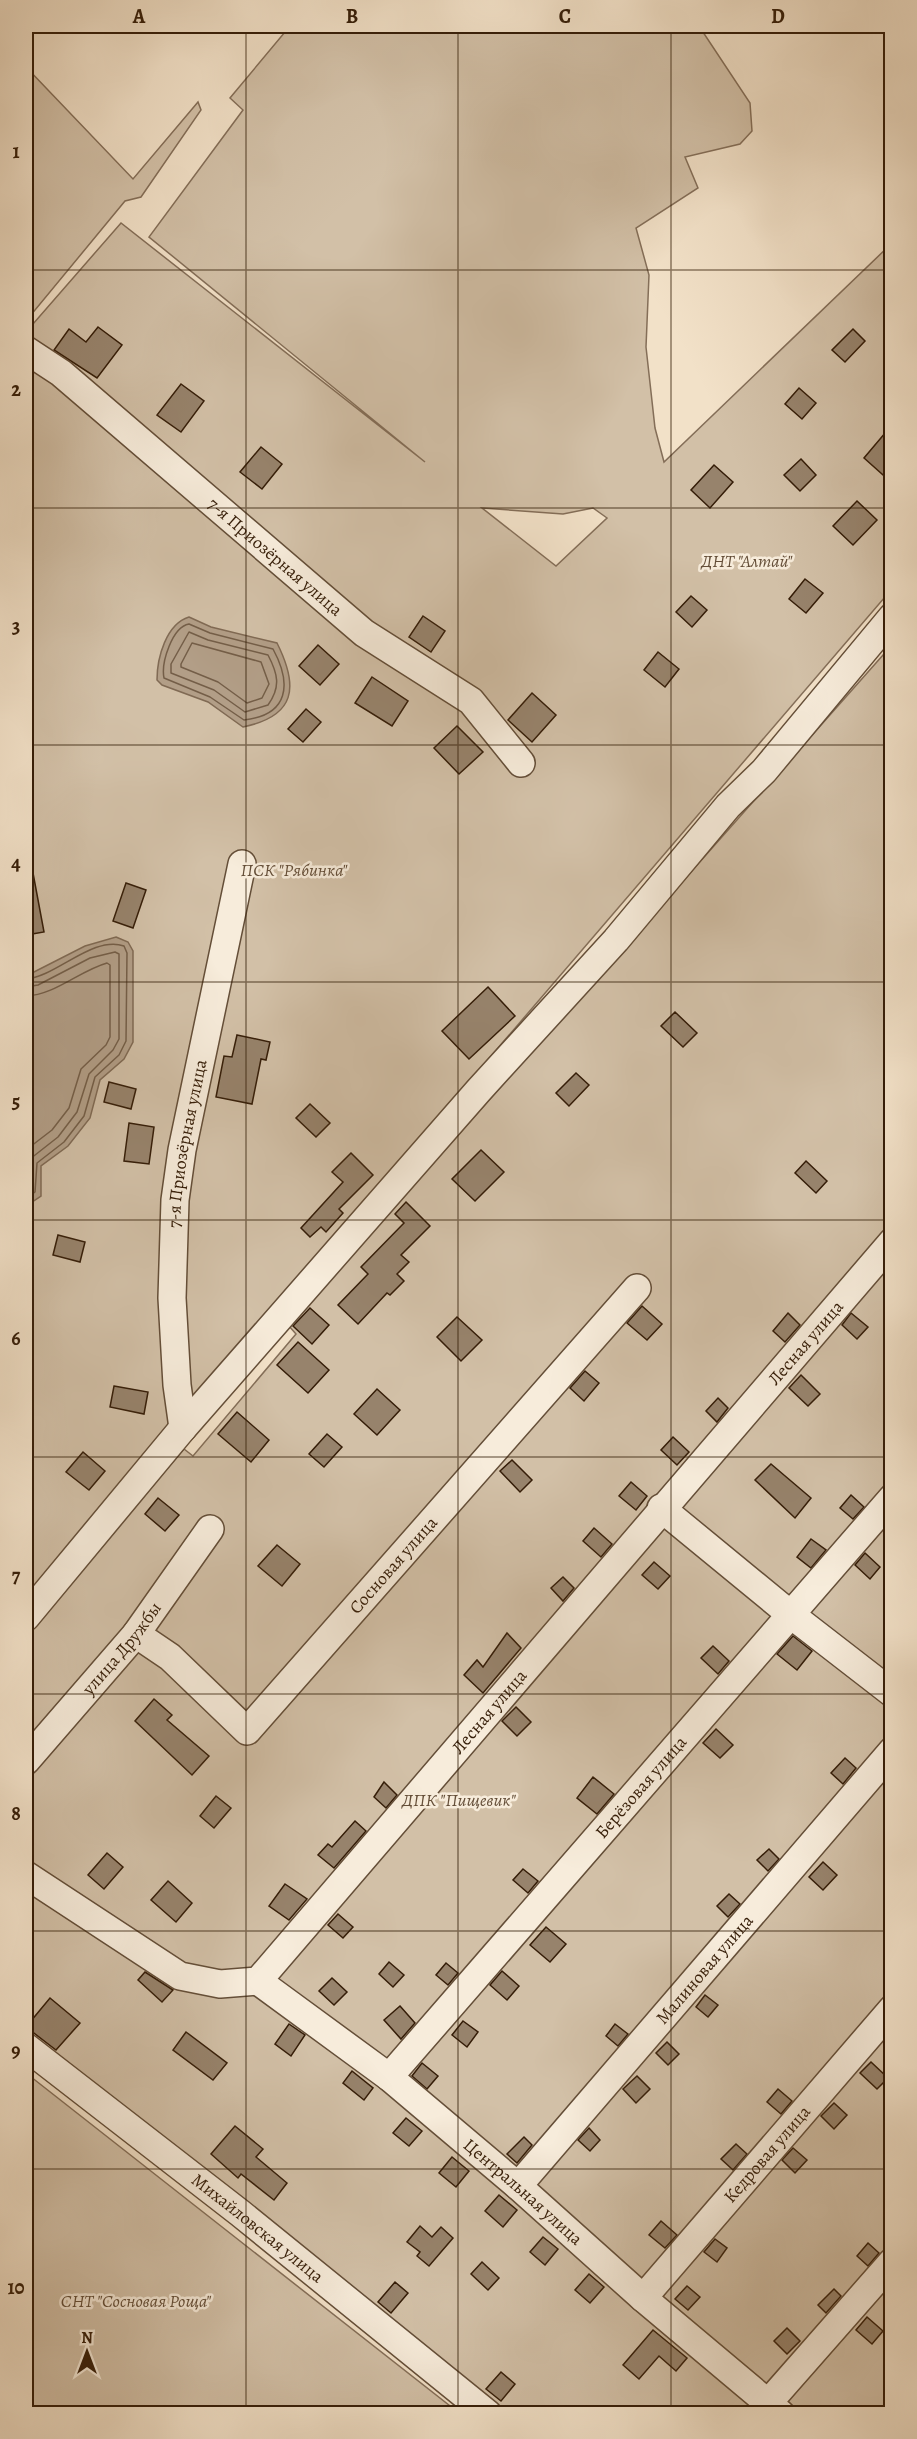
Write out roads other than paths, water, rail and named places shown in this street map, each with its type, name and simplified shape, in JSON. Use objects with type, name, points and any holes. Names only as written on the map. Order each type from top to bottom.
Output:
[{"type":"street","name":"7-я Приозёрная улица","points":[[26,350],[61,373],[364,633],[471,701],[521,763]]},
{"type":"street","points":[[26,1617],[183,1428],[479,1090],[615,940],[728,806],[764,771],[891,617]]},
{"type":"street","name":"7-я Приозёрная улица","points":[[183,1428],[177,1385],[172,1298],[175,1200],[182,1150],[242,864]]},
{"type":"street","name":"Лесная улица","points":[[258,1982],[661,1508],[891,1242]]},
{"type":"street","name":"Сосновая улица","points":[[136,1634],[170,1657],[247,1731],[638,1288]]},
{"type":"street","name":"Берёзовая улица","points":[[389,2077],[891,1498]]},
{"type":"street","points":[[661,1508],[891,1693]]},
{"type":"street","name":"улица Дружбы","points":[[26,1761],[136,1634],[210,1529]]},
{"type":"street","name":"Малиновая улица","points":[[518,2186],[891,1751]]},
{"type":"street","points":[[26,1875],[180,1976],[220,1984],[258,1982]]},
{"type":"street","name":"Центральная улица","points":[[258,1982],[389,2077],[518,2186],[643,2298],[775,2408]]},
{"type":"street","name":"Кедровая улица","points":[[643,2298],[891,2009]]},
{"type":"street","name":"Михайловская улица","points":[[26,2047],[240,2213],[488,2414]]},
{"type":"street","points":[[775,2408],[891,2262]]},
{"type":"water","points":[[189,617],[211,627],[277,643],[284,659],[290,686],[283,707],[261,722],[243,727],[208,702],[162,685],[157,680],[157,671],[164,643],[174,627]]},
{"type":"water","points":[[116,937],[128,942],[133,951],[133,1042],[124,1059],[100,1080],[90,1118],[68,1146],[41,1166],[41,1196],[26,1206],[26,974],[85,946]]},
{"type":"park label","name":"ДНТ \"Алтай\"","points":[[747,561]]},
{"type":"park label","name":"ПСК \"Рябинка\"","points":[[294,870]]},
{"type":"park label","name":"ДПК \"Пищевик\"","points":[[459,1800]]},
{"type":"park label","name":"СНТ \"Сосновая Роща\"","points":[[136,2301]]}]
